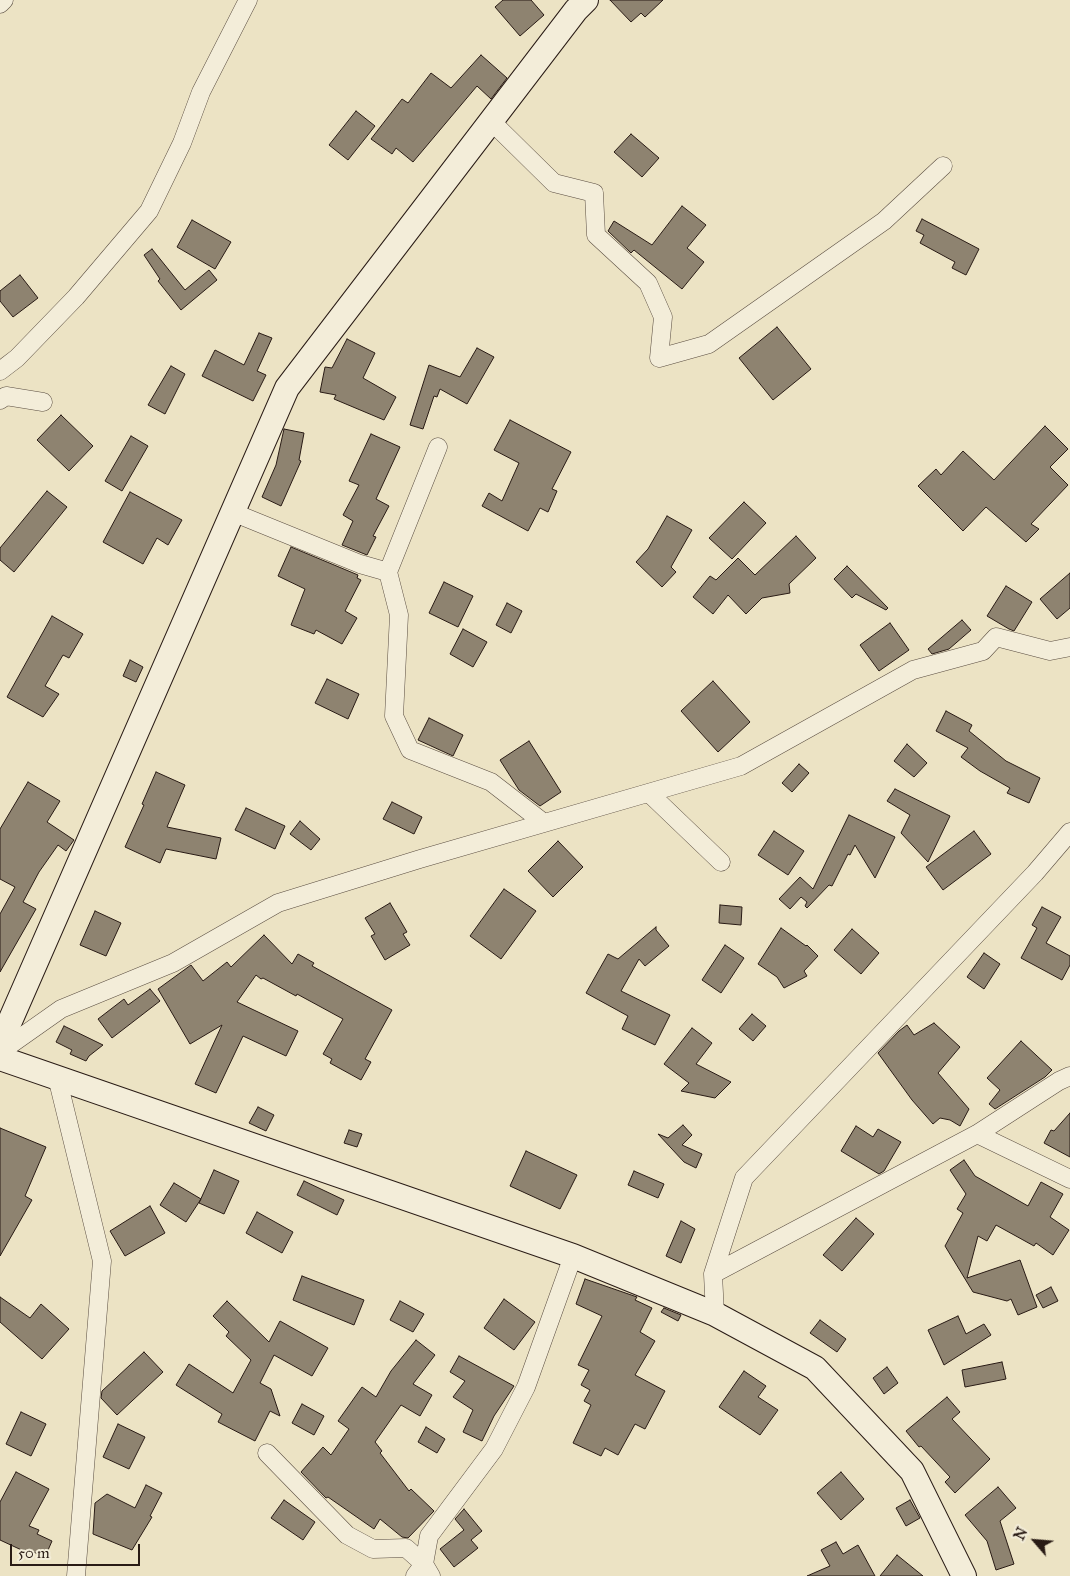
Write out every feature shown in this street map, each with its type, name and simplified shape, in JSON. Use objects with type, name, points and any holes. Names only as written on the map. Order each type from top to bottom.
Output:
[{"type":"street","points":[[0,4],[4,0]]},
{"type":"street","points":[[0,371],[17,358],[76,296],[149,211],[182,143],[202,92],[248,0]]},
{"type":"street","points":[[0,1044],[287,388],[576,10],[586,0]]},
{"type":"street","points":[[491,122],[554,183],[594,192],[596,235],[648,283],[663,317],[659,358],[709,344],[884,221],[943,166]]},
{"type":"street","points":[[0,400],[6,396],[43,402]]},
{"type":"street","points":[[438,447],[388,572],[399,614],[394,716],[410,750],[491,782],[544,823]]},
{"type":"street","points":[[232,512],[360,564],[388,572]]},
{"type":"street","points":[[0,1052],[61,1009],[173,963],[278,903],[420,859],[741,766],[913,670],[982,650],[996,637],[1050,651],[1070,647]]},
{"type":"street","points":[[649,793],[721,862]]},
{"type":"street","points":[[715,1314],[713,1274],[744,1178],[1035,873],[1070,832]]},
{"type":"street","points":[[0,1058],[573,1256],[715,1314],[815,1368],[912,1471],[964,1576]]},
{"type":"street","points":[[713,1274],[977,1134],[1059,1081],[1070,1076]]},
{"type":"street","points":[[57,1077],[102,1262],[76,1576]]},
{"type":"street","points":[[977,1134],[1070,1179]]},
{"type":"street","points":[[423,1572],[429,1536],[494,1449],[526,1387],[573,1256]]},
{"type":"street","points":[[267,1453],[346,1535],[373,1549],[406,1548],[423,1572]]},
{"type":"building","points":[[503,0],[531,0],[544,15],[520,36],[495,7]]},
{"type":"building","points":[[610,0],[663,0],[645,17],[641,13],[631,22]]},
{"type":"building","points":[[481,55],[507,78],[491,99],[477,86],[413,162],[396,148],[392,154],[371,139],[402,99],[408,103],[431,73],[451,88]]},
{"type":"building","points":[[356,111],[375,126],[348,160],[329,145]]},
{"type":"building","points":[[631,134],[659,158],[642,177],[614,152]]},
{"type":"building","points":[[682,206],[706,225],[687,248],[704,262],[682,289],[634,250],[631,253],[608,231],[614,221],[652,245]]},
{"type":"building","points":[[922,219],[979,249],[966,275],[952,268],[955,262],[920,243],[924,235],[916,231]]},
{"type":"building","points":[[192,220],[231,242],[215,269],[177,247]]},
{"type":"building","points":[[152,249],[185,290],[209,270],[217,280],[181,310],[158,281],[160,279],[144,255]]},
{"type":"building","points":[[20,275],[38,298],[13,317],[0,301],[0,291]]},
{"type":"building","points":[[777,327],[811,369],[773,400],[739,358]]},
{"type":"building","points":[[259,333],[272,338],[257,371],[266,375],[253,401],[202,376],[215,350],[244,365]]},
{"type":"building","points":[[347,339],[375,353],[363,378],[396,397],[384,420],[334,399],[336,395],[320,392],[325,367],[332,368]]},
{"type":"building","points":[[477,348],[494,357],[467,404],[440,389],[437,397],[434,396],[423,429],[410,425],[429,365],[460,377]]},
{"type":"building","points":[[171,366],[185,374],[165,414],[148,405]]},
{"type":"building","points":[[61,415],[93,446],[69,471],[37,440]]},
{"type":"building","points":[[510,420],[571,452],[552,489],[557,491],[548,512],[540,508],[528,531],[482,506],[489,493],[502,501],[519,463],[494,450]]},
{"type":"building","points":[[1045,426],[1068,449],[1050,467],[1068,485],[1031,524],[1039,529],[1026,542],[986,507],[963,531],[918,486],[936,469],[941,475],[963,451],[994,480]]},
{"type":"building","points":[[284,429],[304,433],[299,460],[301,461],[281,506],[262,497],[276,465]]},
{"type":"building","points":[[371,434],[400,447],[376,499],[389,506],[373,536],[376,537],[367,555],[342,545],[353,521],[343,515],[359,485],[349,481]]},
{"type":"building","points":[[131,436],[148,446],[122,491],[105,481]]},
{"type":"building","points":[[47,491],[67,507],[14,572],[0,560],[0,548]]},
{"type":"building","points":[[130,492],[182,520],[168,545],[157,538],[143,564],[103,542]]},
{"type":"building","points":[[744,502],[766,523],[732,559],[709,538]]},
{"type":"building","points":[[667,516],[692,530],[671,567],[676,572],[662,587],[636,562],[648,549]]},
{"type":"building","points":[[796,536],[816,558],[789,584],[790,593],[762,598],[746,614],[728,595],[713,614],[693,597],[710,576],[716,580],[738,558],[755,575]]},
{"type":"building","points":[[291,547],[358,575],[357,578],[361,580],[345,611],[357,618],[342,644],[316,630],[314,634],[291,625],[305,589],[278,576]]},
{"type":"building","points":[[847,566],[888,608],[886,610],[856,594],[852,598],[834,579]]},
{"type":"building","points":[[1070,573],[1070,608],[1057,619],[1040,599]]},
{"type":"building","points":[[444,582],[473,596],[458,627],[429,613]]},
{"type":"building","points":[[1006,586],[1032,602],[1014,631],[987,616]]},
{"type":"building","points":[[507,603],[522,611],[511,633],[496,625]]},
{"type":"building","points":[[52,616],[83,634],[69,658],[63,655],[45,686],[59,694],[43,717],[7,697]]},
{"type":"building","points":[[962,620],[971,630],[949,649],[932,654],[928,649]]},
{"type":"building","points":[[890,623],[909,650],[879,671],[860,645]]},
{"type":"building","points":[[463,629],[487,642],[473,667],[450,654]]},
{"type":"building","points":[[130,660],[143,667],[136,682],[123,676]]},
{"type":"building","points":[[327,679],[359,694],[348,719],[315,703]]},
{"type":"building","points":[[713,681],[750,722],[718,752],[681,711]]},
{"type":"building","points":[[946,711],[972,725],[969,731],[1006,761],[1040,778],[1029,803],[1007,793],[1010,788],[980,771],[961,757],[968,748],[936,731]]},
{"type":"building","points":[[429,718],[463,735],[453,756],[418,740]]},
{"type":"building","points":[[529,741],[561,792],[540,806],[519,790],[500,760]]},
{"type":"building","points":[[907,744],[927,763],[914,777],[894,761]]},
{"type":"building","points":[[799,764],[809,773],[792,792],[782,783]]},
{"type":"building","points":[[156,772],[185,785],[167,827],[221,838],[216,859],[166,849],[160,863],[125,847],[144,805],[142,804]]},
{"type":"building","points":[[28,782],[60,801],[47,822],[74,840],[66,851],[58,845],[39,872],[23,902],[36,909],[0,972],[0,914],[15,887],[0,879],[0,829]]},
{"type":"building","points":[[895,789],[950,816],[928,862],[901,833],[910,815],[887,801]]},
{"type":"building","points":[[392,802],[422,817],[414,834],[383,819]]},
{"type":"building","points":[[246,808],[285,826],[275,849],[235,830]]},
{"type":"building","points":[[849,815],[895,837],[875,878],[855,845],[850,855],[848,854],[832,886],[829,885],[807,908],[805,906],[807,902],[801,897],[790,909],[779,899],[800,877],[813,889]]},
{"type":"building","points":[[300,821],[320,839],[311,850],[290,834]]},
{"type":"building","points":[[774,831],[804,851],[788,875],[758,855]]},
{"type":"building","points":[[974,831],[991,854],[943,890],[926,867]]},
{"type":"building","points":[[558,841],[583,867],[553,897],[528,871]]},
{"type":"building","points":[[504,889],[536,911],[501,959],[470,936]]},
{"type":"building","points":[[390,903],[407,932],[403,934],[410,945],[385,960],[371,936],[375,934],[365,918]]},
{"type":"building","points":[[720,905],[742,907],[741,925],[719,923]]},
{"type":"building","points":[[1042,907],[1061,917],[1046,943],[1070,956],[1070,965],[1062,980],[1021,958],[1037,928],[1032,925]]},
{"type":"building","points":[[95,911],[121,923],[106,956],[80,945]]},
{"type":"building","points":[[656,927],[656,930],[669,946],[645,966],[639,959],[621,991],[670,1015],[655,1045],[622,1029],[628,1016],[586,993],[608,954],[618,959]]},
{"type":"building","points":[[781,928],[807,945],[818,956],[804,971],[807,976],[784,988],[777,977],[758,964]]},
{"type":"building","points":[[852,929],[879,953],[861,974],[834,950]]},
{"type":"building","points":[[264,935],[292,964],[298,954],[314,963],[312,966],[392,1010],[365,1059],[371,1062],[361,1080],[330,1063],[332,1059],[323,1054],[343,1019],[297,994],[296,996],[256,975],[237,1002],[298,1031],[286,1056],[243,1036],[216,1093],[195,1084],[222,1025],[190,1044],[158,989],[191,965],[203,981],[227,962],[231,967]]},
{"type":"building","points":[[725,945],[744,958],[721,993],[702,980]]},
{"type":"building","points":[[984,953],[1000,964],[984,989],[967,977]]},
{"type":"building","points":[[150,989],[160,1001],[112,1038],[98,1019],[124,999],[128,1005]]},
{"type":"building","points":[[752,1014],[766,1026],[753,1041],[739,1029]]},
{"type":"building","points":[[934,1023],[960,1047],[938,1073],[969,1109],[960,1126],[950,1120],[940,1118],[933,1124],[912,1100],[878,1053],[907,1025],[914,1035]]},
{"type":"building","points":[[64,1026],[103,1045],[89,1056],[86,1061],[70,1054],[72,1050],[56,1042]]},
{"type":"building","points":[[692,1028],[712,1043],[696,1064],[731,1082],[715,1098],[681,1091],[689,1083],[664,1064]]},
{"type":"building","points":[[1021,1041],[1052,1070],[1045,1077],[995,1109],[989,1104],[1000,1090],[987,1078]]},
{"type":"building","points":[[258,1107],[274,1115],[266,1131],[249,1123]]},
{"type":"building","points":[[1070,1113],[1070,1157],[1044,1143],[1051,1130],[1054,1131]]},
{"type":"building","points":[[683,1125],[692,1135],[682,1145],[702,1154],[696,1168],[684,1162],[658,1134],[668,1138]]},
{"type":"building","points":[[856,1126],[873,1137],[878,1129],[901,1142],[884,1171],[879,1174],[841,1151]]},
{"type":"building","points":[[0,1128],[46,1147],[25,1196],[32,1200],[0,1256]]},
{"type":"building","points":[[349,1130],[362,1134],[357,1147],[344,1143]]},
{"type":"building","points":[[526,1151],[577,1175],[560,1209],[510,1186]]},
{"type":"building","points":[[964,1160],[975,1176],[1028,1206],[1041,1182],[1063,1194],[1050,1217],[1069,1230],[1053,1255],[1036,1243],[1034,1246],[996,1225],[987,1241],[978,1236],[967,1278],[1020,1260],[1037,1307],[1018,1315],[1011,1299],[1007,1301],[973,1292],[945,1246],[963,1213],[957,1209],[966,1194],[950,1170]]},
{"type":"building","points":[[214,1170],[239,1181],[224,1214],[199,1203]]},
{"type":"building","points":[[634,1171],[664,1184],[658,1198],[628,1185]]},
{"type":"building","points":[[304,1181],[344,1200],[337,1215],[297,1195]]},
{"type":"building","points":[[174,1183],[201,1199],[186,1222],[160,1205]]},
{"type":"building","points":[[150,1206],[165,1233],[125,1256],[110,1231]]},
{"type":"building","points":[[257,1212],[293,1232],[282,1253],[246,1233]]},
{"type":"building","points":[[856,1218],[874,1234],[842,1271],[823,1255]]},
{"type":"building","points":[[681,1221],[695,1229],[681,1263],[666,1256]]},
{"type":"building","points":[[302,1276],[364,1300],[354,1325],[293,1300]]},
{"type":"building","points":[[585,1279],[637,1297],[635,1300],[652,1308],[640,1332],[655,1341],[635,1375],[665,1391],[645,1429],[635,1424],[618,1455],[605,1448],[601,1456],[573,1443],[591,1405],[584,1401],[590,1390],[581,1385],[589,1370],[578,1365],[602,1316],[576,1304]]},
{"type":"building","points":[[1051,1287],[1058,1301],[1043,1308],[1036,1295]]},
{"type":"building","points":[[0,1297],[30,1318],[41,1304],[69,1329],[42,1359],[0,1322]]},
{"type":"building","points":[[504,1299],[535,1322],[514,1350],[484,1328]]},
{"type":"building","points":[[227,1301],[269,1342],[280,1321],[328,1348],[312,1376],[274,1355],[260,1383],[271,1389],[280,1416],[270,1411],[255,1441],[218,1422],[222,1414],[176,1385],[189,1364],[233,1393],[251,1360],[226,1336],[229,1332],[213,1316]]},
{"type":"building","points":[[400,1301],[424,1314],[413,1332],[390,1320]]},
{"type":"building","points":[[664,1308],[681,1315],[678,1321],[661,1312]]},
{"type":"building","points":[[958,1316],[966,1334],[984,1324],[991,1335],[944,1365],[928,1330]]},
{"type":"building","points":[[820,1320],[846,1339],[837,1352],[810,1333]]},
{"type":"building","points":[[416,1340],[435,1355],[413,1384],[432,1395],[420,1416],[401,1405],[375,1442],[382,1451],[380,1453],[409,1491],[411,1489],[434,1511],[408,1538],[402,1537],[380,1519],[374,1529],[328,1497],[326,1498],[301,1472],[323,1447],[331,1455],[349,1429],[338,1421],[362,1387],[376,1397],[391,1371]]},
{"type":"building","points":[[144,1352],[163,1372],[117,1415],[101,1398],[102,1391]]},
{"type":"building","points":[[459,1356],[514,1386],[494,1416],[482,1441],[463,1432],[473,1410],[453,1397],[465,1381],[450,1372]]},
{"type":"building","points":[[1002,1362],[1006,1379],[965,1387],[962,1370]]},
{"type":"building","points":[[887,1367],[898,1383],[884,1394],[873,1378]]},
{"type":"building","points":[[744,1371],[766,1386],[758,1397],[778,1410],[760,1435],[719,1407]]},
{"type":"building","points":[[947,1397],[960,1412],[952,1419],[990,1459],[955,1493],[945,1482],[950,1477],[921,1446],[919,1447],[906,1431]]},
{"type":"building","points":[[302,1404],[324,1416],[314,1435],[292,1423]]},
{"type":"building","points":[[21,1412],[46,1424],[31,1456],[6,1444]]},
{"type":"building","points":[[118,1424],[145,1437],[129,1469],[103,1457]]},
{"type":"building","points":[[426,1427],[445,1439],[437,1453],[418,1442]]},
{"type":"building","points":[[16,1472],[49,1489],[29,1526],[39,1530],[37,1534],[52,1541],[45,1557],[29,1550],[28,1553],[0,1540],[0,1502]]},
{"type":"building","points":[[841,1472],[864,1499],[841,1520],[817,1493]]},
{"type":"building","points":[[146,1485],[162,1493],[150,1516],[152,1517],[132,1550],[93,1534],[95,1503],[107,1494],[135,1508]]},
{"type":"building","points":[[998,1487],[1016,1508],[1000,1521],[1014,1564],[996,1570],[987,1541],[965,1515]]},
{"type":"building","points":[[284,1500],[315,1522],[303,1540],[271,1518]]},
{"type":"building","points":[[910,1500],[920,1518],[906,1526],[896,1508]]},
{"type":"building","points":[[464,1509],[482,1531],[471,1540],[478,1548],[454,1567],[440,1549],[464,1530],[455,1519]]},
{"type":"building","points":[[836,1542],[843,1554],[858,1545],[875,1576],[807,1576],[830,1566],[821,1550]]},
{"type":"building","points":[[897,1555],[923,1576],[880,1576]]}]
